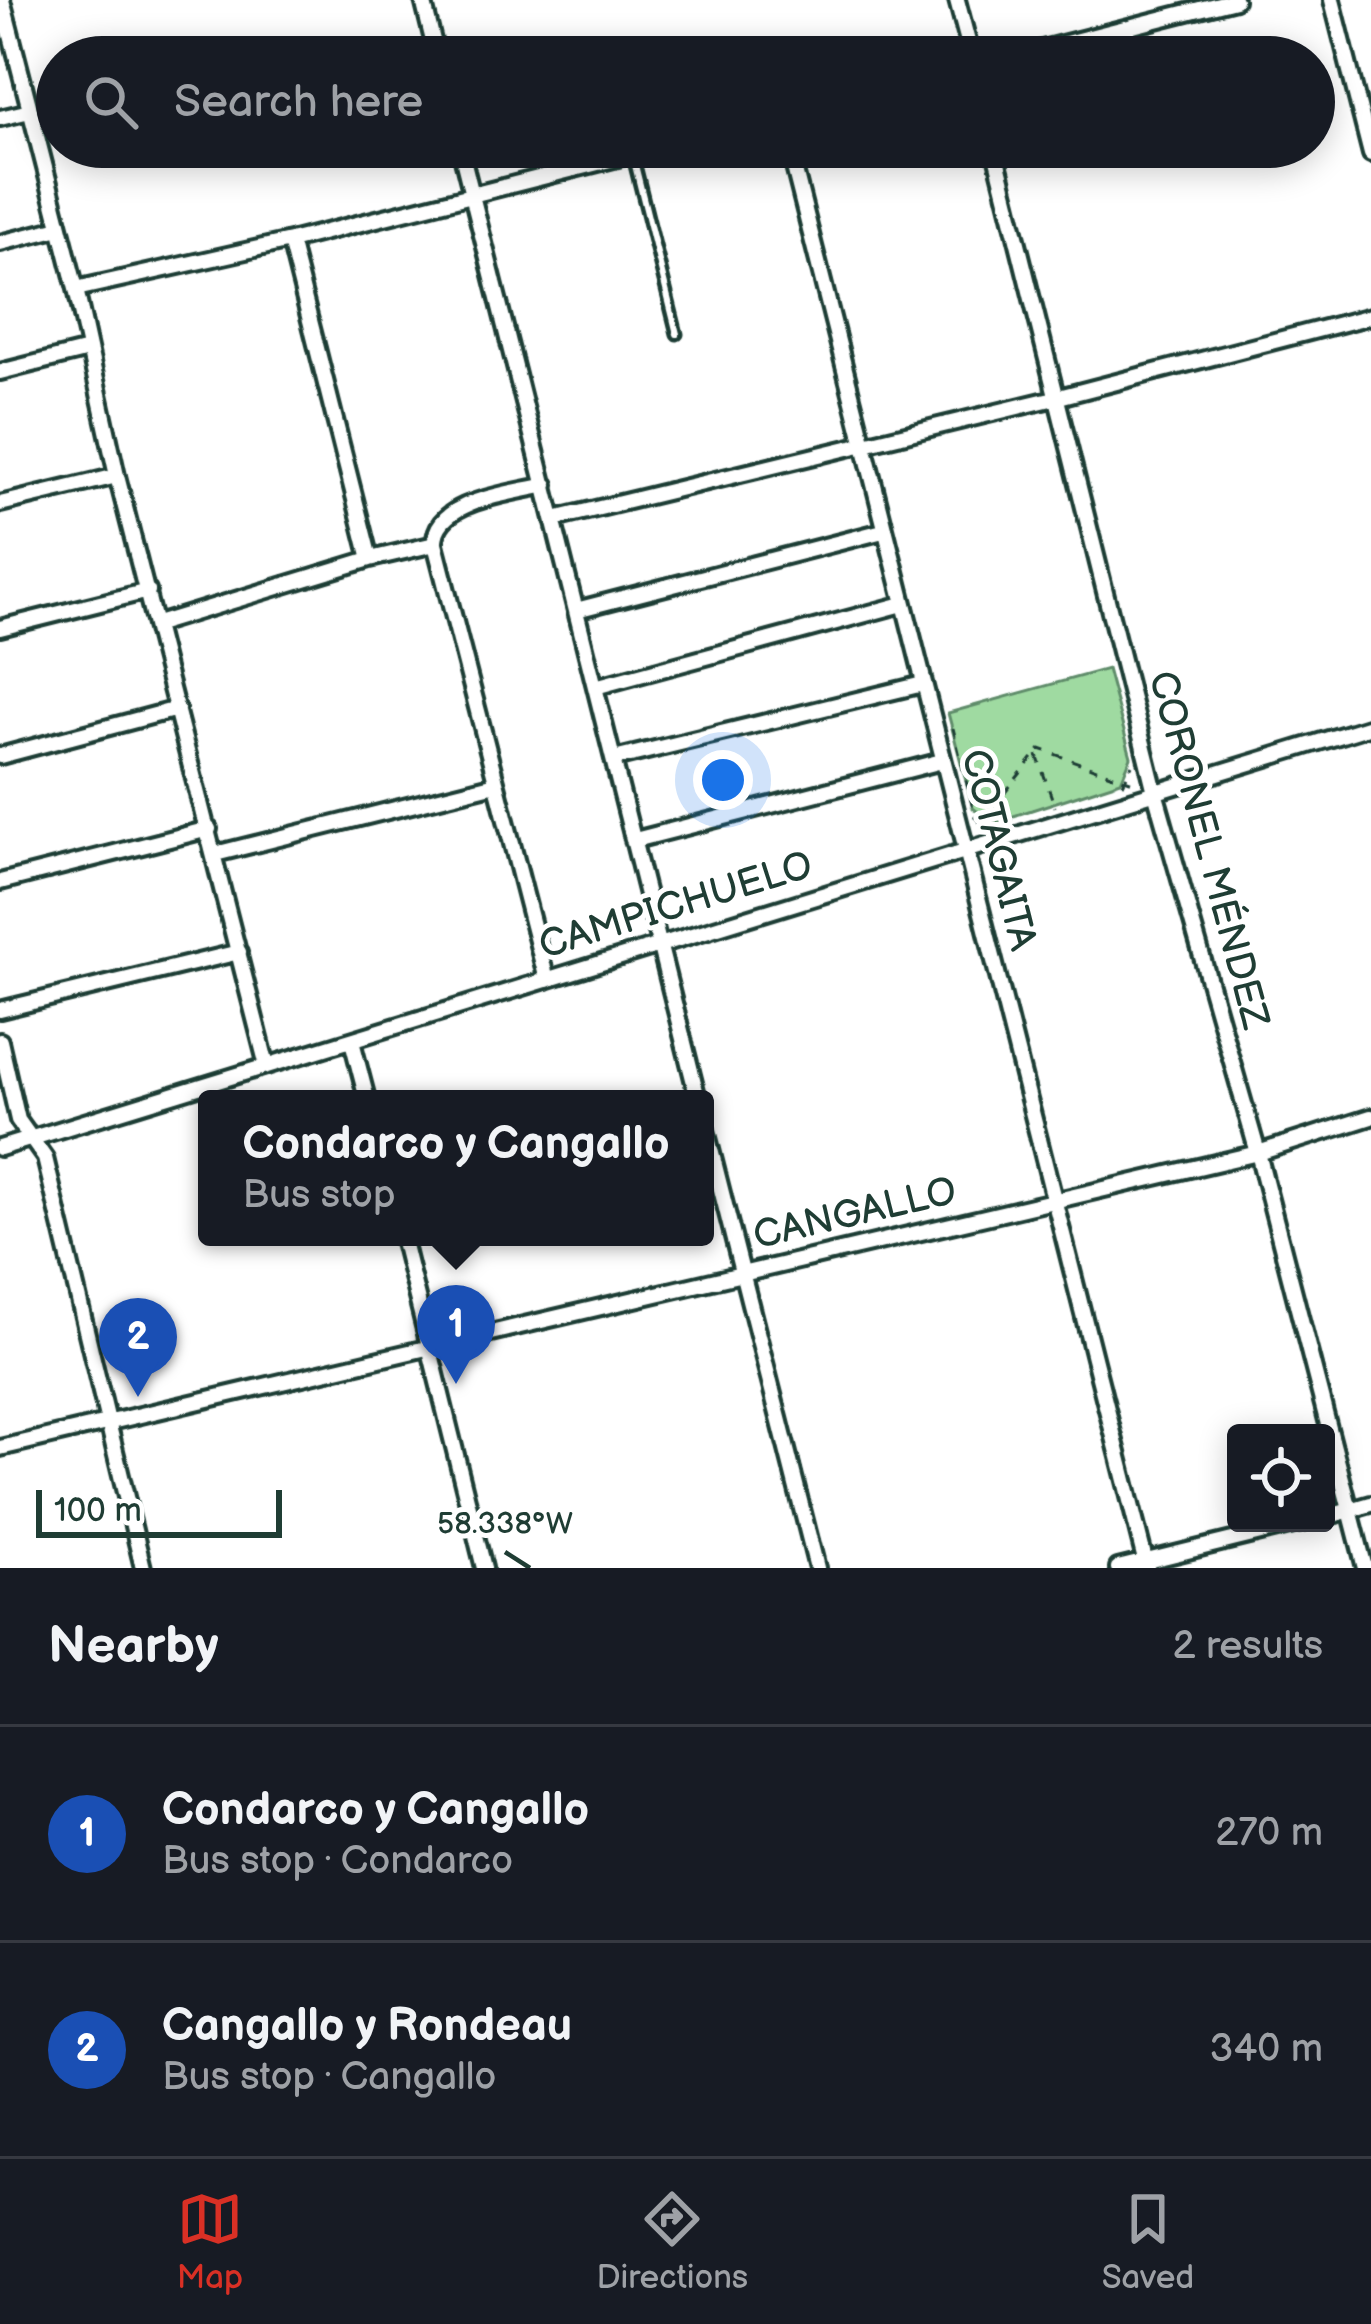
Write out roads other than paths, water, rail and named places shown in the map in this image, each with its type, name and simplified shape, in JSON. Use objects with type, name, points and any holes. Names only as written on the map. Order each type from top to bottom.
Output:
[{"type":"street","points":[[2,0],[36,134]]},
{"type":"street","points":[[423,0],[432,36]]},
{"type":"street","points":[[957,0],[966,36]]},
{"type":"street","points":[[1093,36],[1235,0]]},
{"type":"street","points":[[1332,0],[1365,108],[1371,154]]},
{"type":"street","points":[[0,118],[30,111]]},
{"type":"street","points":[[45,168],[117,476],[267,1066]]},
{"type":"street","points":[[465,168],[696,1090]]},
{"type":"street","points":[[76,289],[290,241],[577,168]]},
{"type":"street","name":"COTAGAITA","points":[[793,168],[1146,1565]]},
{"type":"street","name":"CORONEL MÉNDEZ","points":[[999,168],[1148,794],[1258,1154],[1365,1568]]},
{"type":"street","points":[[0,243],[60,228]]},
{"type":"street","points":[[290,241],[370,560]]},
{"type":"street","points":[[554,519],[1371,316]]},
{"type":"street","points":[[0,372],[88,350]]},
{"type":"street","points":[[0,504],[117,476]]},
{"type":"street","points":[[545,485],[452,510],[437,524],[435,544],[547,980]]},
{"type":"street","points":[[576,610],[883,531]]},
{"type":"street","points":[[158,624],[435,544]]},
{"type":"street","points":[[0,628],[148,591]]},
{"type":"street","points":[[596,687],[903,604]]},
{"type":"street","points":[[614,759],[923,684]]},
{"type":"street","points":[[0,755],[177,709]]},
{"type":"street","name":"CAMPICHUELO","points":[[0,1148],[1371,726]]},
{"type":"street","points":[[635,840],[942,761]]},
{"type":"street","points":[[215,854],[496,784]]},
{"type":"street","points":[[0,882],[209,829]]},
{"type":"street","points":[[0,1010],[238,952]]},
{"type":"street","points":[[0,1041],[19,1120],[45,1158],[143,1568]]},
{"type":"street","points":[[352,1041],[365,1090]]},
{"type":"street","name":"CANGALLO","points":[[0,1448],[1258,1154],[1371,1117]]},
{"type":"street","points":[[714,1161],[817,1568]]},
{"type":"street","points":[[404,1246],[484,1568]]},
{"type":"street","points":[[1335,1515],[1371,1504]]},
{"type":"street","points":[[1118,1568],[1269,1532]]},
{"type":"lane","points":[[636,168],[677,334]]},
{"type":"place","name":"Condarco y Cangallo","points":[[456,1384]]},
{"type":"place","name":"Cangallo y Rondeau","points":[[138,1397]]}]
